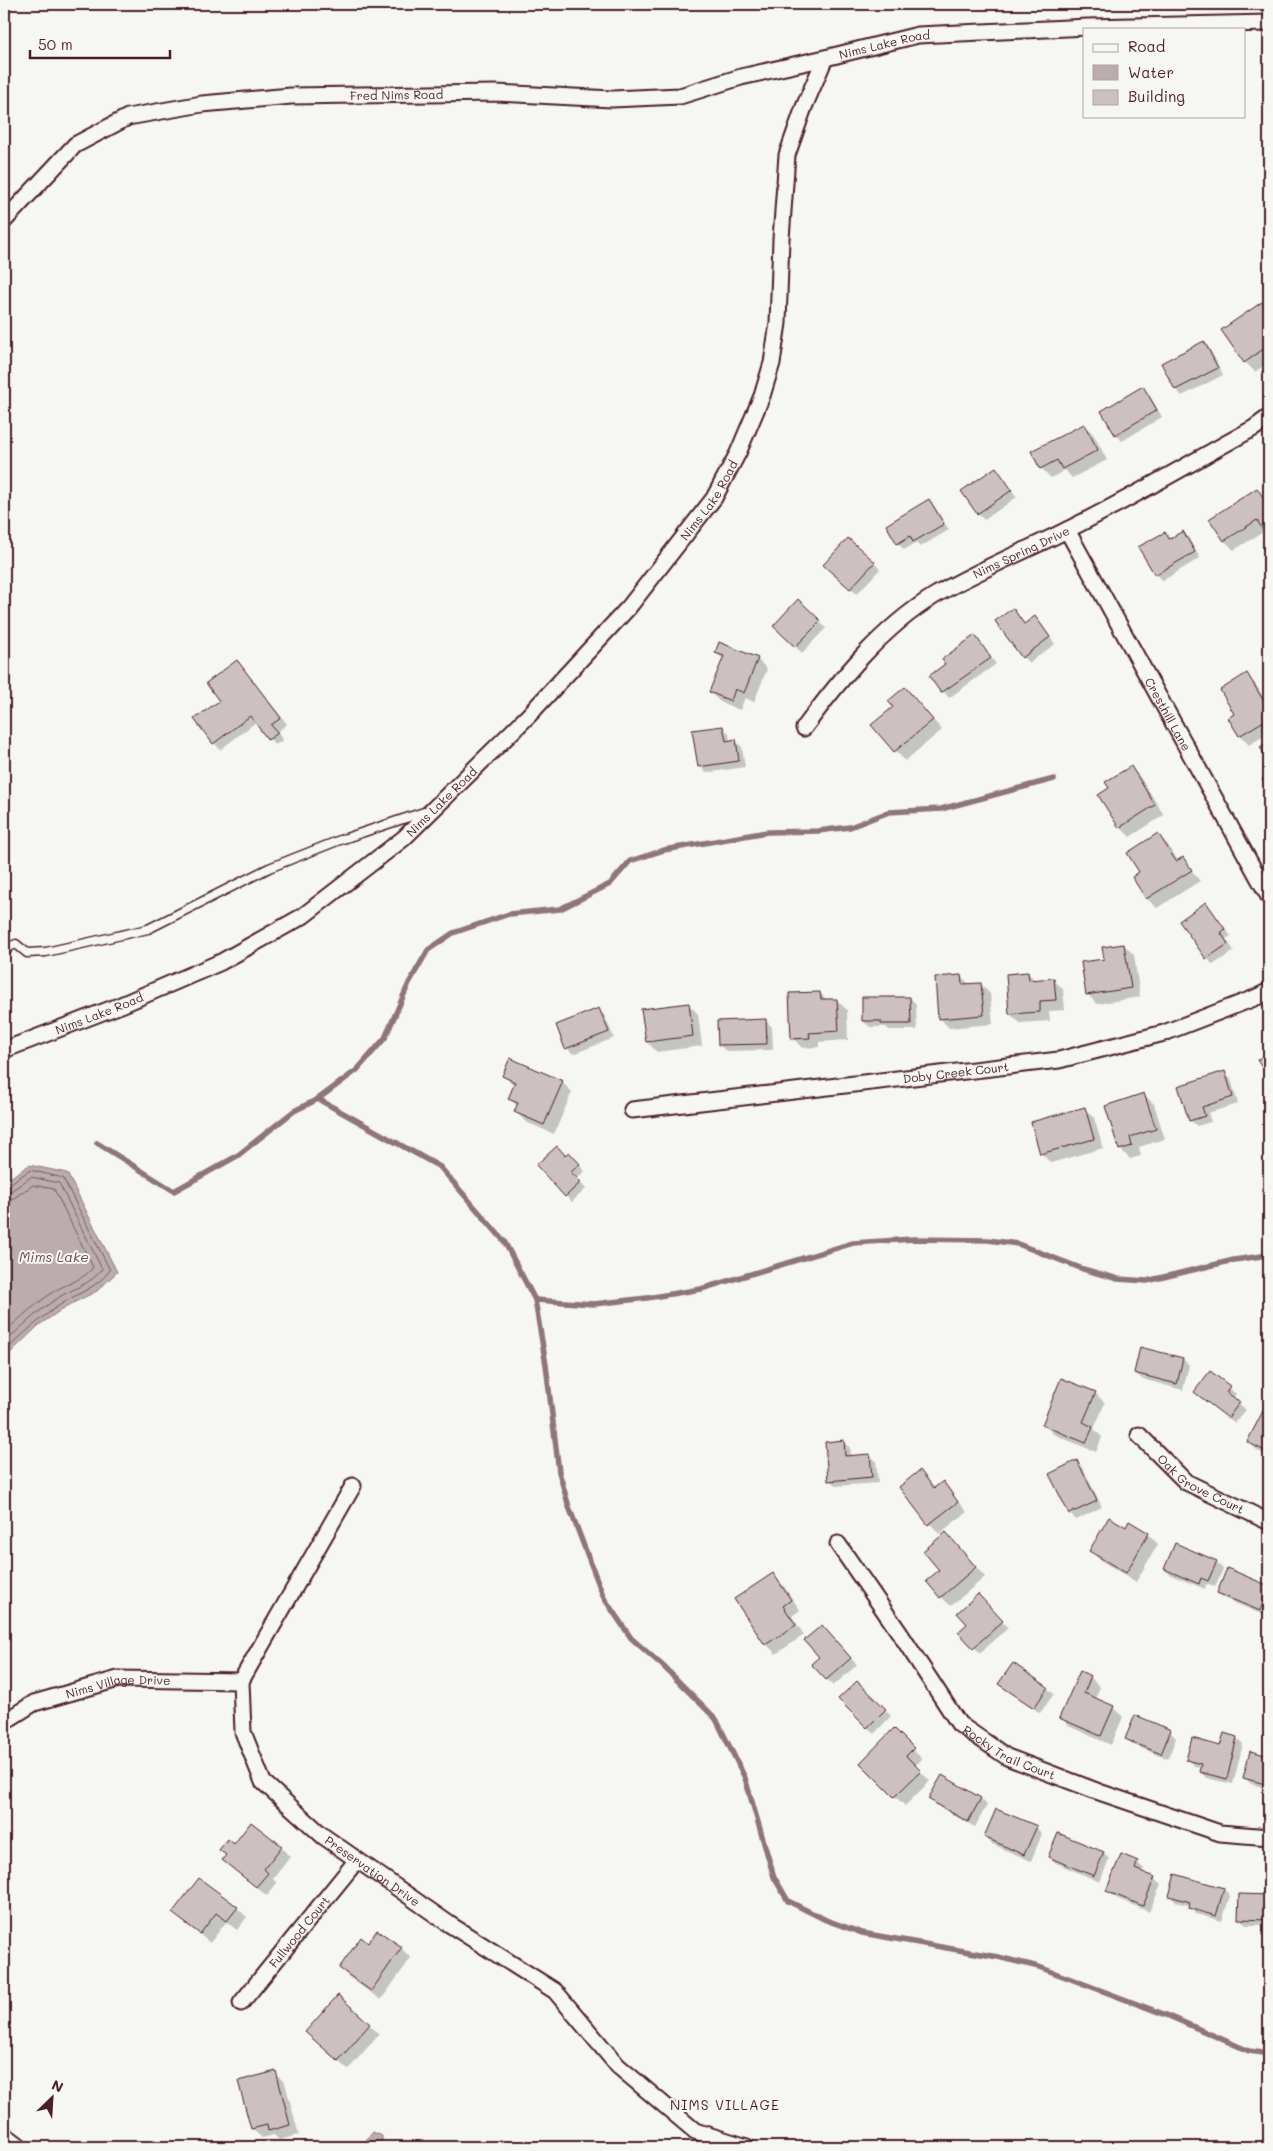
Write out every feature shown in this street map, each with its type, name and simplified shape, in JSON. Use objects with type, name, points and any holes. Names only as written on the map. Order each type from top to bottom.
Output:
[{"type":"main road","points":[[4,2138],[16,2147]]},
{"type":"street","name":"Nims Lake Road","points":[[4,1050],[121,1005],[229,958],[303,916],[404,838],[529,715],[629,607],[714,498],[738,453],[762,396],[772,363],[778,323],[787,155],[804,107],[825,58],[918,35],[1088,27],[1269,23]]},
{"type":"street","name":"Fred Nims Road","points":[[4,221],[75,145],[128,117],[202,104],[291,96],[496,93],[612,99],[680,96],[741,77],[825,58]]},
{"type":"street","name":"Nims Spring Drive","points":[[804,728],[826,698],[863,656],[898,623],[934,596],[1068,530],[1254,428],[1269,417]]},
{"type":"street","name":"Cresthill Lane","points":[[1068,530],[1269,897]]},
{"type":"street","name":"Doby Creek Court","points":[[632,1110],[1060,1060],[1164,1033],[1269,991]]},
{"type":"street","name":"Oak Grove Court","points":[[1139,1436],[1186,1482],[1269,1522]]},
{"type":"street","points":[[241,1681],[353,1486]]},
{"type":"street","name":"Rocky Trail Court","points":[[838,1544],[899,1632],[959,1724],[999,1752],[1099,1792],[1220,1833],[1269,1837]]},
{"type":"street","name":"Nims Village Drive","points":[[4,1722],[34,1703],[118,1679],[241,1681]]},
{"type":"street","name":"Preservation Drive","points":[[241,1681],[244,1732],[263,1782],[323,1836],[449,1924],[555,1990],[618,2066],[696,2131],[747,2147]]},
{"type":"street","name":"Fullwood Court","points":[[241,2003],[357,1860]]},
{"type":"lane","points":[[4,954],[9,947],[16,944],[27,953],[46,952],[148,929],[269,868],[340,840],[433,809]]},
{"type":"water","name":"Mims Lake","points":[[29,1165],[67,1173],[117,1272],[97,1291],[67,1306],[39,1325],[4,1359],[4,1182]]},
{"type":"water","points":[[373,2132],[382,2136],[382,2143],[379,2147],[360,2147]]},
{"type":"building","points":[[1262,302],[1269,312],[1269,345],[1244,363],[1221,330]]},
{"type":"building","points":[[1204,341],[1218,368],[1175,390],[1161,363]]},
{"type":"building","points":[[1143,386],[1157,410],[1115,435],[1101,411]]},
{"type":"building","points":[[1084,424],[1098,450],[1062,469],[1057,460],[1040,469],[1031,451]]},
{"type":"building","points":[[996,467],[1012,490],[977,514],[961,491]]},
{"type":"building","points":[[1257,488],[1269,506],[1269,532],[1266,535],[1257,520],[1224,541],[1209,519]]},
{"type":"building","points":[[929,499],[944,524],[913,542],[910,536],[897,544],[886,525]]},
{"type":"building","points":[[1183,531],[1195,552],[1155,575],[1138,547],[1165,532],[1169,539]]},
{"type":"building","points":[[848,538],[875,562],[850,589],[823,565]]},
{"type":"building","points":[[798,599],[821,621],[795,647],[773,626]]},
{"type":"building","points":[[1013,608],[1024,624],[1035,616],[1050,637],[1022,658],[995,621]]},
{"type":"building","points":[[975,635],[991,658],[941,693],[929,676],[945,664],[942,659]]},
{"type":"building","points":[[719,642],[758,658],[744,693],[735,689],[731,701],[709,692],[724,656],[715,653]]},
{"type":"building","points":[[237,660],[281,718],[271,725],[278,733],[268,740],[250,716],[213,744],[194,719],[219,701],[206,683]]},
{"type":"building","points":[[1247,673],[1269,710],[1269,718],[1239,736],[1228,718],[1234,714],[1220,690]]},
{"type":"building","points":[[905,687],[933,720],[894,752],[871,725],[893,707],[888,701]]},
{"type":"building","points":[[723,726],[726,741],[736,739],[739,761],[698,767],[692,730]]},
{"type":"building","points":[[1269,742],[1269,763],[1260,747]]},
{"type":"building","points":[[1131,766],[1155,805],[1119,828],[1098,795],[1109,788],[1105,782]]},
{"type":"building","points":[[1269,775],[1269,791],[1262,779]]},
{"type":"building","points":[[1158,833],[1176,861],[1183,857],[1192,870],[1146,899],[1132,877],[1139,872],[1127,853]]},
{"type":"building","points":[[1206,902],[1225,929],[1221,933],[1228,944],[1206,959],[1179,921]]},
{"type":"building","points":[[1124,944],[1131,988],[1086,995],[1081,962],[1104,959],[1102,947]]},
{"type":"building","points":[[1028,972],[1029,980],[1054,978],[1056,1000],[1040,1001],[1040,1012],[1009,1014],[1006,974]]},
{"type":"building","points":[[961,975],[962,984],[981,983],[984,1015],[938,1019],[935,977]]},
{"type":"building","points":[[820,992],[821,999],[837,999],[839,1031],[809,1033],[810,1038],[791,1039],[789,993]]},
{"type":"building","points":[[862,997],[910,997],[911,1024],[881,1024],[881,1021],[862,1021]]},
{"type":"building","points":[[689,1003],[693,1036],[646,1042],[641,1009]]},
{"type":"building","points":[[599,1008],[609,1032],[565,1049],[556,1025]]},
{"type":"building","points":[[766,1019],[767,1044],[718,1045],[717,1021]]},
{"type":"building","points":[[1269,1052],[1269,1078],[1257,1060]]},
{"type":"building","points":[[510,1058],[563,1081],[544,1125],[514,1112],[518,1103],[508,1099],[515,1082],[502,1076]]},
{"type":"building","points":[[1225,1071],[1233,1097],[1202,1107],[1205,1116],[1189,1121],[1178,1086]]},
{"type":"building","points":[[1144,1093],[1156,1129],[1130,1137],[1132,1146],[1119,1150],[1105,1106]]},
{"type":"building","points":[[1085,1107],[1094,1139],[1040,1154],[1031,1122]]},
{"type":"building","points":[[557,1146],[565,1155],[569,1152],[580,1164],[571,1172],[581,1182],[565,1197],[536,1165]]},
{"type":"building","points":[[1140,1347],[1183,1358],[1177,1384],[1134,1373]]},
{"type":"building","points":[[1210,1371],[1230,1386],[1226,1392],[1240,1402],[1228,1418],[1194,1392]]},
{"type":"building","points":[[1061,1378],[1096,1392],[1083,1422],[1093,1427],[1086,1443],[1042,1425]]},
{"type":"building","points":[[1264,1409],[1269,1412],[1269,1453],[1247,1442]]},
{"type":"building","points":[[844,1440],[845,1456],[870,1454],[872,1477],[828,1481],[825,1442]]},
{"type":"building","points":[[1077,1460],[1097,1501],[1069,1514],[1049,1474]]},
{"type":"building","points":[[920,1470],[934,1488],[943,1481],[958,1502],[928,1525],[899,1487]]},
{"type":"building","points":[[1109,1517],[1126,1527],[1129,1521],[1149,1533],[1126,1573],[1089,1551]]},
{"type":"building","points":[[946,1532],[976,1567],[940,1598],[926,1581],[939,1570],[923,1551]]},
{"type":"building","points":[[1175,1543],[1217,1561],[1208,1581],[1201,1578],[1199,1584],[1164,1569]]},
{"type":"building","points":[[1227,1568],[1269,1586],[1260,1611],[1217,1593]]},
{"type":"building","points":[[773,1573],[791,1600],[783,1606],[796,1625],[765,1645],[734,1599]]},
{"type":"building","points":[[978,1594],[1003,1621],[973,1648],[958,1632],[967,1624],[957,1613]]},
{"type":"building","points":[[822,1625],[851,1658],[826,1680],[811,1664],[819,1657],[804,1640]]},
{"type":"building","points":[[1013,1663],[1048,1687],[1034,1708],[998,1684]]},
{"type":"building","points":[[1080,1671],[1091,1676],[1084,1693],[1114,1706],[1101,1736],[1059,1718]]},
{"type":"building","points":[[857,1681],[886,1709],[867,1728],[838,1699]]},
{"type":"building","points":[[1135,1715],[1171,1730],[1161,1754],[1125,1739]]},
{"type":"building","points":[[894,1728],[914,1748],[906,1756],[921,1771],[894,1797],[860,1763]]},
{"type":"building","points":[[1224,1733],[1237,1737],[1227,1779],[1199,1772],[1201,1764],[1186,1760],[1192,1738],[1220,1746]]},
{"type":"building","points":[[1250,1751],[1269,1756],[1269,1785],[1243,1778]]},
{"type":"building","points":[[942,1775],[981,1798],[968,1822],[928,1799]]},
{"type":"building","points":[[996,1809],[1037,1826],[1024,1855],[984,1837]]},
{"type":"building","points":[[251,1822],[282,1846],[264,1869],[268,1873],[256,1887],[222,1860],[226,1855],[219,1850],[228,1839],[234,1844]]},
{"type":"building","points":[[1058,1833],[1104,1852],[1094,1876],[1048,1857]]},
{"type":"building","points":[[1121,1854],[1138,1861],[1135,1869],[1155,1877],[1143,1906],[1106,1891]]},
{"type":"building","points":[[1175,1874],[1224,1888],[1216,1916],[1189,1908],[1190,1902],[1169,1896]]},
{"type":"building","points":[[199,1878],[238,1907],[227,1921],[216,1913],[200,1934],[172,1913]]},
{"type":"building","points":[[1239,1894],[1269,1895],[1269,1920],[1238,1919]]},
{"type":"building","points":[[377,1930],[402,1947],[371,1991],[339,1968],[361,1937],[368,1943]]},
{"type":"building","points":[[338,1995],[370,2024],[338,2061],[305,2032]]},
{"type":"building","points":[[276,2071],[290,2125],[268,2131],[267,2125],[251,2129],[238,2081]]},
{"type":"waterway","points":[[97,1143],[174,1191],[237,1156],[294,1111],[318,1099],[357,1070],[385,1038],[409,983],[428,950],[453,933],[509,914],[560,909],[610,884],[630,861],[664,850],[767,832],[818,831],[850,827],[889,812],[941,809],[1054,779]]},
{"type":"waterway","points":[[318,1099],[440,1167],[504,1241],[535,1300],[546,1365],[559,1472],[569,1507],[604,1598],[631,1638],[663,1666],[716,1719],[745,1778],[774,1877],[788,1901],[826,1920],[862,1933],[998,1957],[1039,1967],[1169,2016],[1249,2051],[1269,2054]]},
{"type":"waterway","points":[[535,1300],[594,1304],[647,1298],[701,1289],[853,1243],[913,1239],[988,1240],[1018,1244],[1083,1269],[1118,1279],[1147,1281],[1234,1260],[1269,1255]]},
{"type":"district","name":"NIMS VILLAGE","points":[[725,2104]]}]
